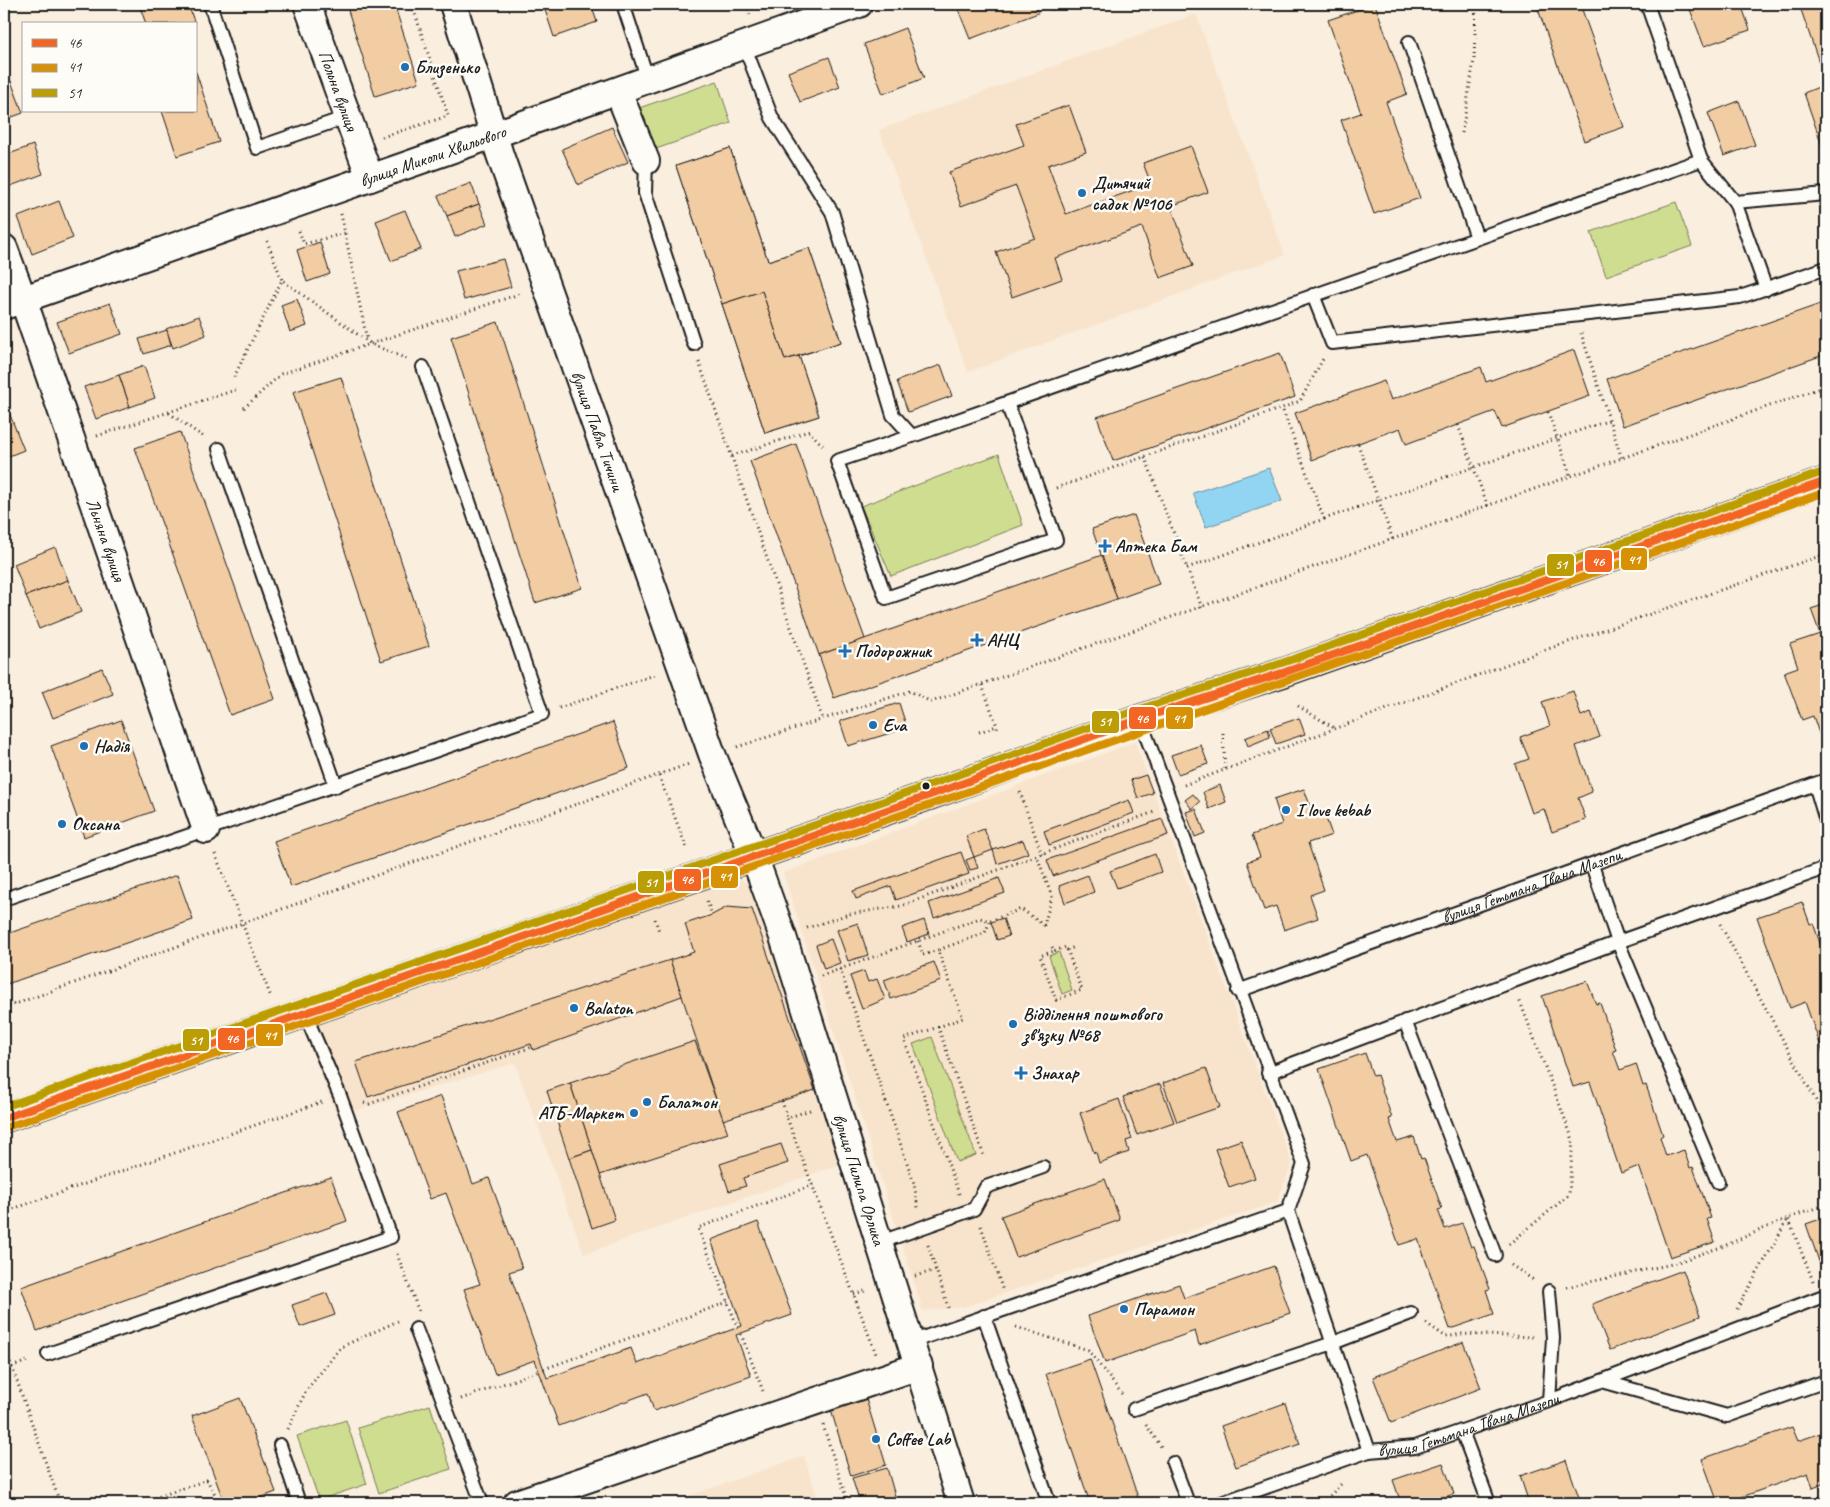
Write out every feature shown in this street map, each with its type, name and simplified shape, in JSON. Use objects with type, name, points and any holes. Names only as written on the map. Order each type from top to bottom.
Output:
[{"type":"main road","points":[[4,1118],[930,795],[1140,719],[1286,672],[1826,481]]},
{"type":"street","name":"Польна вулиця","points":[[308,4],[370,178]]},
{"type":"street","name":"вулиця Павла Тичини","points":[[453,4],[493,135],[712,754],[754,856]]},
{"type":"street","name":"вулиця Миколи Хвильового","points":[[14,302],[618,91],[859,4]]},
{"type":"street","points":[[618,91],[646,161]]},
{"type":"street","name":"Льняна вулиця","points":[[4,248],[14,302],[74,444],[206,830]]},
{"type":"street","name":"вулиця Пилипа Орлика","points":[[754,856],[783,937],[881,1242],[961,1503]]},
{"type":"street","points":[[517,1503],[918,1366]]},
{"type":"lane","points":[[210,4],[257,148],[347,116]]},
{"type":"lane","points":[[623,4],[648,80]]},
{"type":"lane","points":[[1647,4],[1701,160],[1735,202],[1766,289]]},
{"type":"lane","points":[[1409,42],[1477,238]]},
{"type":"lane","points":[[744,46],[772,118],[832,212],[893,415],[912,436]]},
{"type":"lane","points":[[1007,402],[1056,540],[886,598],[837,461],[1701,160]]},
{"type":"lane","points":[[646,161],[645,193],[694,344]]},
{"type":"lane","points":[[1735,202],[1826,194]]},
{"type":"lane","points":[[1313,294],[1332,343],[1740,297],[1826,268]]},
{"type":"lane","points":[[4,899],[542,714],[423,367]]},
{"type":"lane","points":[[219,449],[336,786]]},
{"type":"lane","points":[[911,1342],[1288,1212],[1304,1164],[1268,1072],[1140,719]]},
{"type":"lane","points":[[1820,782],[1826,821]]},
{"type":"lane","name":"вулиця Гетьмана Івана Мазепи","points":[[1238,990],[1820,782]]},
{"type":"lane","points":[[1592,865],[1618,942],[1718,1182]]},
{"type":"lane","points":[[1268,1072],[1618,942],[1826,868]]},
{"type":"lane","points":[[48,1354],[391,1237],[340,1096],[293,1018]]},
{"type":"lane","points":[[1405,1021],[1495,1255]]},
{"type":"lane","points":[[881,1242],[974,1209],[986,1187],[1043,1167]]},
{"type":"lane","name":"вулиця Гетьмана Івана Мазепи","points":[[1288,1212],[1369,1451],[1416,1447],[1549,1401],[1723,1333],[1823,1297]]},
{"type":"lane","points":[[1549,1291],[1553,1338],[1549,1401]]},
{"type":"lane","points":[[1134,1409],[1333,1343],[1411,1313]]},
{"type":"lane","points":[[984,1316],[1049,1503]]},
{"type":"lane","points":[[416,1329],[482,1503]]},
{"type":"lane","points":[[1602,1381],[1727,1416],[1826,1381]]},
{"type":"lane","points":[[1462,1431],[1490,1503]]},
{"type":"lane","points":[[280,1446],[300,1503]]},
{"type":"lane","points":[[1221,1503],[1369,1451]]},
{"type":"lane","points":[[1173,1463],[1188,1503]]},
{"type":"path","points":[[412,4],[448,116]]},
{"type":"path","points":[[1455,174],[1474,60],[1476,4]]},
{"type":"path","points":[[339,204],[369,342]]},
{"type":"path","points":[[259,217],[282,280],[369,342],[423,367]]},
{"type":"path","points":[[304,244],[345,233]]},
{"type":"path","points":[[234,377],[282,280]]},
{"type":"path","points":[[244,408],[281,374],[369,342],[530,290]]},
{"type":"path","points":[[1575,316],[1622,459]]},
{"type":"path","points":[[1039,494],[1300,401],[1332,343]]},
{"type":"path","points":[[694,344],[823,720]]},
{"type":"path","points":[[4,1008],[659,776],[712,754],[910,692],[932,702],[1826,386]]},
{"type":"path","points":[[74,444],[238,388]]},
{"type":"path","points":[[1282,408],[1324,519]]},
{"type":"path","points":[[169,412],[219,449]]},
{"type":"path","points":[[1548,412],[1571,477]]},
{"type":"path","points":[[1187,568],[1610,420]]},
{"type":"path","points":[[1458,425],[1488,507]]},
{"type":"path","points":[[732,456],[808,430],[837,461]]},
{"type":"path","points":[[1358,444],[1393,540]]},
{"type":"path","points":[[1145,457],[1202,608]]},
{"type":"path","points":[[1181,786],[1545,650],[1826,554]]},
{"type":"path","points":[[542,714],[681,666]]},
{"type":"path","points":[[979,732],[998,728],[982,685]]},
{"type":"path","points":[[1298,706],[1337,729]]},
{"type":"path","points":[[1223,733],[1225,769]]},
{"type":"path","points":[[659,776],[687,849]]},
{"type":"path","points":[[1020,792],[1042,855]]},
{"type":"path","points":[[803,930],[849,914],[901,906],[1157,811]]},
{"type":"path","points":[[206,830],[243,923],[293,1018]]},
{"type":"path","points":[[817,967],[820,977],[980,918],[990,921],[1021,910],[1044,925],[1052,897],[1037,856]]},
{"type":"path","points":[[705,896],[712,915]]},
{"type":"path","points":[[1712,908],[1826,1119]]},
{"type":"path","points":[[918,941],[924,955],[985,933],[990,921]]},
{"type":"path","points":[[1052,947],[1054,951]]},
{"type":"path","points":[[1066,947],[1082,990],[1056,1000],[1040,956],[1054,951],[1066,947]]},
{"type":"path","points":[[1067,950],[1075,947]]},
{"type":"path","points":[[938,950],[963,1018],[904,1040],[959,1196]]},
{"type":"path","points":[[840,969],[914,1183],[918,1211]]},
{"type":"path","points":[[1512,981],[1573,1140],[1569,1195],[1495,1255],[1549,1291],[1672,1264],[1724,1246],[1788,1218],[1826,1205]]},
{"type":"path","points":[[938,1027],[984,1156]]},
{"type":"path","points":[[4,1212],[340,1096],[369,1104],[532,1047]]},
{"type":"path","points":[[782,1102],[788,1118]]},
{"type":"path","points":[[738,1328],[698,1228],[813,1185]]},
{"type":"path","points":[[1788,1218],[1823,1297]]},
{"type":"path","points":[[1723,1333],[1788,1218]]},
{"type":"path","points":[[981,1226],[997,1271]]},
{"type":"path","points":[[391,1237],[413,1296]]},
{"type":"path","points":[[926,1240],[951,1315]]},
{"type":"path","points":[[909,1278],[936,1270]]},
{"type":"path","points":[[544,1369],[728,1302]]},
{"type":"path","points":[[410,1316],[419,1312]]},
{"type":"path","points":[[1411,1313],[1446,1337],[1461,1334],[1553,1338]]},
{"type":"path","points":[[984,1316],[1088,1350],[1173,1463]]},
{"type":"path","points":[[280,1446],[306,1391],[341,1347],[402,1320]]},
{"type":"path","points":[[741,1334],[772,1416]]},
{"type":"path","points":[[4,1343],[60,1503]]},
{"type":"path","points":[[12,1367],[48,1354]]},
{"type":"path","points":[[446,1404],[538,1371]]},
{"type":"path","points":[[816,1401],[848,1503]]},
{"type":"path","points":[[140,1503],[207,1480],[220,1503]]},
{"type":"shaded area","name":"Дитячий садок №106","points":[[1196,14],[1285,255],[968,372],[879,130]]},
{"type":"shaded area","points":[[1135,742],[1292,1164],[1277,1202],[963,1307],[923,1311],[783,873]]},
{"type":"shaded area","points":[[736,877],[758,890],[830,1111],[838,1165],[584,1254],[515,1063],[337,1116],[302,1025]]},
{"type":"shaded area","points":[[804,1456],[819,1503],[668,1503]]},
{"type":"green space","points":[[717,81],[731,123],[653,150],[639,108]]},
{"type":"green space","points":[[1676,202],[1692,246],[1606,276],[1591,232]]},
{"type":"green space","points":[[999,454],[1023,525],[891,576],[861,506]]},
{"type":"green space","points":[[1059,952],[1072,990],[1062,994],[1049,956]]},
{"type":"green space","points":[[932,1037],[976,1155],[957,1162],[913,1044]]},
{"type":"green space","points":[[430,1405],[451,1469],[379,1493],[358,1428]]},
{"type":"green space","points":[[346,1420],[367,1484],[319,1500],[297,1436]]},
{"type":"water","points":[[1269,468],[1282,501],[1206,527],[1193,493]]},
{"type":"building","points":[[139,4],[188,4],[194,22],[145,22]]},
{"type":"building","points":[[346,4],[394,4],[419,82],[375,96]]},
{"type":"building","points":[[543,4],[591,4],[597,22],[554,37]]},
{"type":"building","points":[[956,4],[1034,4],[1038,13],[970,39]]},
{"type":"building","points":[[1049,4],[1070,4],[1051,10]]},
{"type":"building","points":[[1375,4],[1407,94],[1386,102],[1420,198],[1374,214],[1341,120],[1361,113],[1328,20]]},
{"type":"building","points":[[1545,4],[1580,4],[1624,127],[1584,141],[1537,6]]},
{"type":"building","points":[[1688,4],[1741,4],[1750,30],[1704,46]]},
{"type":"building","points":[[1799,4],[1826,4],[1826,81],[1822,71]]},
{"type":"building","points":[[905,28],[924,78],[883,94],[864,44]]},
{"type":"building","points":[[829,57],[840,87],[800,102],[788,72]]},
{"type":"building","points":[[9,76],[23,113],[4,120],[4,78]]},
{"type":"building","points":[[198,78],[219,142],[177,156],[162,112],[198,112]]},
{"type":"building","points":[[1826,84],[1826,157],[1804,93]]},
{"type":"building","points":[[1739,101],[1755,145],[1724,156],[1708,113]]},
{"type":"building","points":[[1069,105],[1086,152],[1048,165],[1066,214],[1151,184],[1143,163],[1191,146],[1208,192],[1171,206],[1193,266],[1160,278],[1142,227],[1055,258],[1062,279],[1012,297],[996,252],[1035,238],[1016,186],[961,206],[949,172],[1024,145],[1016,124]]},
{"type":"building","points":[[612,127],[628,162],[578,185],[562,149]]},
{"type":"building","points":[[33,145],[43,174],[5,188],[4,156]]},
{"type":"building","points":[[730,148],[768,261],[809,248],[841,342],[799,356],[819,416],[765,433],[676,166]]},
{"type":"building","points":[[730,148],[768,261],[809,248],[841,342],[785,360],[762,291],[722,304],[676,166]]},
{"type":"building","points":[[471,183],[479,204],[447,216],[438,196]]},
{"type":"building","points":[[59,201],[73,238],[32,254],[18,217]]},
{"type":"building","points":[[479,204],[487,224],[455,237],[447,216]]},
{"type":"building","points":[[405,210],[421,249],[391,261],[376,221]]},
{"type":"building","points":[[320,242],[330,274],[307,282],[297,250]]},
{"type":"building","points":[[503,259],[511,287],[464,300],[456,271]]},
{"type":"building","points":[[762,291],[785,360],[799,356],[819,416],[765,433],[722,304]]},
{"type":"building","points":[[297,299],[307,326],[290,332],[281,305]]},
{"type":"building","points":[[1826,302],[1826,354],[1623,426],[1607,379]]},
{"type":"building","points":[[110,303],[122,334],[69,353],[57,322]]},
{"type":"building","points":[[199,316],[206,335],[173,348],[166,329]]},
{"type":"building","points":[[498,322],[582,588],[535,603],[451,337]]},
{"type":"building","points":[[167,330],[171,345],[144,354],[139,339]]},
{"type":"building","points":[[1574,350],[1590,396],[1502,428],[1495,411],[1406,444],[1400,428],[1312,460],[1295,413],[1384,381],[1391,400],[1481,367],[1486,382]]},
{"type":"building","points":[[1280,353],[1295,397],[1113,461],[1097,417]]},
{"type":"building","points":[[941,365],[952,396],[908,412],[897,381]]},
{"type":"building","points":[[144,366],[155,398],[130,407],[119,375]]},
{"type":"building","points":[[119,375],[130,407],[96,419],[84,387]]},
{"type":"building","points":[[341,377],[429,646],[381,661],[293,392]]},
{"type":"building","points":[[8,410],[24,450],[4,458],[4,412]]},
{"type":"building","points":[[180,432],[275,699],[230,715],[135,448]]},
{"type":"building","points":[[796,444],[865,639],[819,655],[750,461]]},
{"type":"building","points":[[1134,515],[1159,584],[1117,599],[1092,529]]},
{"type":"building","points":[[55,547],[68,580],[26,596],[14,564]]},
{"type":"building","points":[[1102,555],[1117,599],[834,698],[819,655]]},
{"type":"building","points":[[68,580],[81,612],[39,629],[26,596]]},
{"type":"building","points":[[1826,604],[1826,738],[1821,739],[1813,716],[1802,720],[1784,672],[1798,667],[1790,644],[1820,634],[1811,609]]},
{"type":"building","points":[[102,668],[113,694],[53,718],[42,692]]},
{"type":"building","points":[[1573,691],[1581,716],[1591,712],[1600,737],[1576,746],[1592,792],[1578,798],[1586,820],[1552,832],[1544,809],[1532,813],[1515,764],[1529,759],[1520,737],[1550,726],[1542,702]]},
{"type":"building","name":"Eva","points":[[899,703],[907,728],[848,746],[840,721]]},
{"type":"building","points":[[1299,718],[1305,734],[1276,744],[1270,728]]},
{"type":"building","points":[[121,720],[154,811],[84,837],[51,746]]},
{"type":"building","points":[[613,722],[629,768],[291,887],[274,841]]},
{"type":"building","points":[[1268,729],[1270,737],[1248,746],[1245,738]]},
{"type":"building","points":[[1201,745],[1208,764],[1178,774],[1171,755]]},
{"type":"building","points":[[1146,775],[1153,793],[1138,798],[1131,780]]},
{"type":"building","points":[[1220,785],[1226,802],[1209,809],[1203,792]]},
{"type":"building","points":[[1304,789],[1313,813],[1323,810],[1332,835],[1308,843],[1324,890],[1310,895],[1318,918],[1284,930],[1276,906],[1264,910],[1247,862],[1260,857],[1252,835],[1282,824],[1274,799]]},
{"type":"building","points":[[1193,794],[1200,802],[1192,809],[1185,800]]},
{"type":"building","points":[[1129,800],[1134,813],[1049,845],[1044,831]]},
{"type":"building","points":[[1196,809],[1205,833],[1195,837],[1186,812]]},
{"type":"building","points":[[1162,819],[1168,835],[1053,876],[1047,860]]},
{"type":"building","points":[[984,829],[993,850],[974,857],[966,836]]},
{"type":"building","points":[[1023,840],[1028,853],[997,864],[993,850]]},
{"type":"building","points":[[961,852],[969,874],[896,900],[891,886],[856,899],[853,891]]},
{"type":"building","points":[[1155,854],[1161,872],[1117,888],[1110,871]]},
{"type":"building","points":[[974,857],[978,868],[970,870],[966,860]]},
{"type":"building","points":[[177,875],[193,920],[4,985],[4,935]]},
{"type":"building","points":[[1088,875],[1094,892],[1065,903],[1059,886]]},
{"type":"building","points":[[999,878],[1005,893],[934,918],[929,903]]},
{"type":"building","points":[[1802,902],[1810,924],[1813,923],[1826,960],[1826,1061],[1805,1002],[1790,1008],[1757,917]]},
{"type":"building","name":"Балатон","points":[[727,907],[752,909],[815,1090],[723,1120],[670,960],[694,952],[685,924],[712,915]]},
{"type":"building","points":[[1003,918],[1009,936],[997,940],[991,922]]},
{"type":"building","points":[[924,920],[929,934],[907,942],[902,928]]},
{"type":"building","points":[[858,923],[868,955],[848,961],[837,930]]},
{"type":"building","points":[[831,939],[840,963],[824,969],[816,945]]},
{"type":"building","points":[[670,960],[682,996],[533,1050],[531,1044],[368,1097],[356,1062]]},
{"type":"building","points":[[934,962],[941,981],[891,999],[884,980]]},
{"type":"building","points":[[864,971],[868,982],[877,979],[885,999],[862,1009],[850,976]]},
{"type":"building","points":[[1587,981],[1596,1004],[1600,1003],[1616,1050],[1613,1051],[1620,1070],[1636,1064],[1643,1086],[1646,1085],[1663,1135],[1660,1137],[1666,1156],[1684,1150],[1690,1168],[1693,1167],[1711,1218],[1707,1219],[1715,1242],[1670,1257],[1639,1166],[1621,1173],[1590,1082],[1573,1087],[1542,996]]},
{"type":"building","name":"Балатон","points":[[695,1041],[728,1133],[600,1175],[570,1083]]},
{"type":"building","points":[[1365,1053],[1373,1076],[1377,1075],[1392,1118],[1389,1119],[1397,1142],[1414,1137],[1421,1159],[1424,1158],[1442,1209],[1438,1210],[1445,1229],[1462,1223],[1471,1247],[1474,1246],[1490,1289],[1486,1290],[1494,1314],[1450,1329],[1418,1239],[1399,1245],[1367,1155],[1351,1161],[1319,1069]]},
{"type":"building","points":[[1206,1068],[1220,1107],[1177,1122],[1163,1083]]},
{"type":"building","points":[[570,1083],[592,1150],[569,1158],[547,1091]]},
{"type":"building","points":[[1160,1084],[1174,1122],[1137,1135],[1123,1097]]},
{"type":"building","points":[[441,1096],[473,1184],[489,1178],[522,1268],[509,1272],[547,1378],[631,1348],[637,1364],[742,1326],[711,1240],[758,1222],[792,1315],[736,1335],[751,1376],[654,1411],[648,1393],[559,1426],[535,1360],[495,1374],[464,1289],[480,1284],[446,1193],[430,1199],[398,1112]]},
{"type":"building","points":[[1119,1099],[1132,1139],[1126,1141],[1129,1152],[1099,1163],[1080,1113]]},
{"type":"building","points":[[1241,1140],[1255,1178],[1229,1187],[1215,1149]]},
{"type":"building","points":[[781,1144],[788,1163],[743,1178],[746,1186],[729,1191],[720,1164]]},
{"type":"building","points":[[592,1150],[615,1220],[592,1228],[569,1158]]},
{"type":"building","points":[[331,1177],[347,1221],[37,1331],[21,1287]]},
{"type":"building","points":[[1105,1179],[1120,1220],[1016,1257],[1001,1216]]},
{"type":"building","points":[[1826,1217],[1826,1269],[1822,1270],[1806,1224]]},
{"type":"building","points":[[1274,1266],[1290,1313],[1199,1345],[1195,1331],[1105,1363],[1088,1316],[1179,1284],[1184,1298]]},
{"type":"building","points":[[1683,1270],[1700,1316],[1610,1350],[1592,1304]]},
{"type":"building","points":[[327,1293],[335,1315],[300,1327],[292,1305]]},
{"type":"building","points":[[1463,1342],[1481,1388],[1391,1423],[1373,1377]]},
{"type":"building","points":[[1090,1359],[1140,1503],[1090,1503],[1046,1374]]},
{"type":"building","points":[[240,1398],[276,1492],[246,1503],[222,1503],[224,1502],[192,1416]]},
{"type":"building","points":[[866,1399],[886,1465],[851,1476],[831,1410]]},
{"type":"building","points":[[1285,1403],[1300,1444],[1236,1467],[1221,1426]]},
{"type":"building","points":[[1792,1427],[1798,1441],[1826,1431],[1826,1483],[1813,1488],[1808,1473],[1725,1503],[1718,1503],[1702,1459]]},
{"type":"building","points":[[1566,1460],[1581,1503],[1529,1503],[1520,1476]]},
{"type":"building","points":[[1443,1463],[1454,1494],[1426,1503],[1401,1503],[1393,1480]]},
{"type":"building","points":[[887,1468],[897,1503],[860,1503],[852,1478]]},
{"type":"building","points":[[4,1484],[11,1503],[4,1503]]},
{"type":"transit line","name":"51","points":[[4,1107],[927,786],[1137,710],[1282,663],[1823,472]]},
{"type":"transit line","name":"46","points":[[4,1118],[930,795],[1140,719],[1285,672],[1826,481]]},
{"type":"transit line","name":"41","points":[[7,1127],[1826,492]]},
{"type":"place","name":"Близенько","points":[[405,67]]},
{"type":"place","name":"Дитячий садок №106","points":[[1082,193]]},
{"type":"place","name":"Аптека Бам","points":[[1105,546]]},
{"type":"place","name":"АНЦ","points":[[977,640]]},
{"type":"place","name":"Подорожник","points":[[845,651]]},
{"type":"place","name":"Eva","points":[[873,725]]},
{"type":"place","name":"Надія","points":[[84,746]]},
{"type":"place","name":"I love kebab","points":[[1286,810]]},
{"type":"place","name":"Оксана","points":[[62,824]]},
{"type":"place","name":"Balaton","points":[[574,1008]]},
{"type":"place","name":"Відділення поштового зв'язку №68","points":[[1013,1024]]},
{"type":"place","name":"Знахар","points":[[1021,1073]]},
{"type":"place","name":"Балатон","points":[[647,1102]]},
{"type":"place","name":"АТБ-Маркет","points":[[634,1113]]},
{"type":"place","name":"Парамон","points":[[1124,1309]]},
{"type":"place","name":"Coffee Lab","points":[[876,1439]]}]
